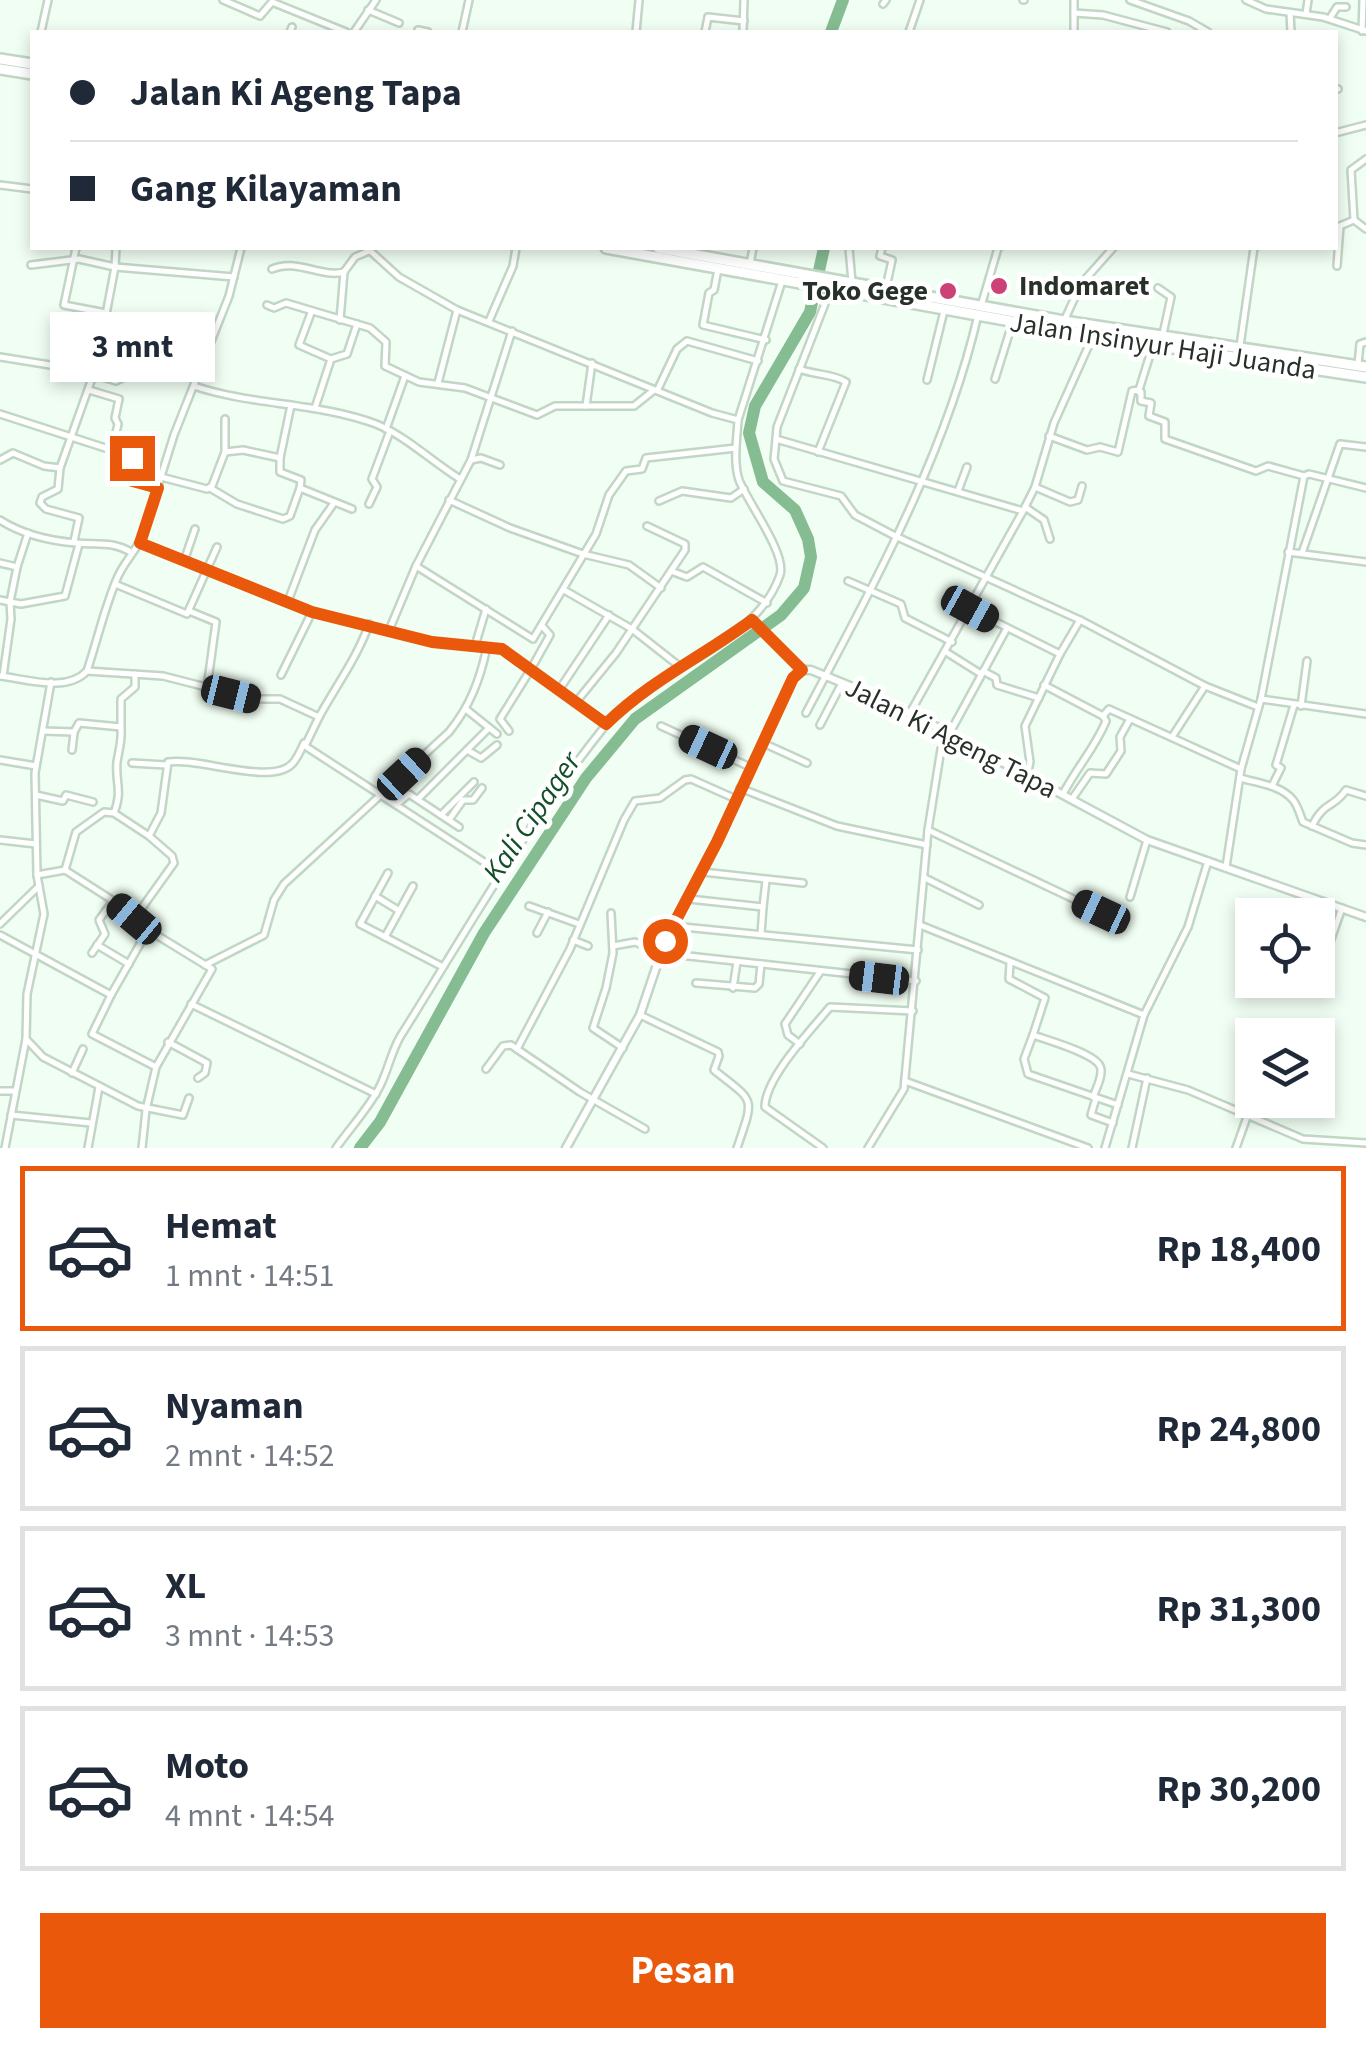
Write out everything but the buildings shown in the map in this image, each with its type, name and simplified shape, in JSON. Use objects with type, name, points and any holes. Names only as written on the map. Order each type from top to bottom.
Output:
[{"type":"highway","points":[[0,59],[30,64]]},
{"type":"highway","points":[[0,69],[30,74]]},
{"type":"highway","name":"Jalan Insinyur Haji Juanda","points":[[623,250],[804,273],[832,290]]},
{"type":"highway","name":"Jalan Insinyur Haji Juanda","points":[[664,250],[718,269],[798,284],[944,308],[1064,321],[1240,349],[1308,365]]},
{"type":"highway","name":"Jalan Insinyur Haji Juanda","points":[[832,290],[852,282],[979,310],[1013,322],[1093,336],[1334,368],[1362,367]]},
{"type":"highway","name":"Jalan Insinyur Haji Juanda","points":[[1334,368],[1366,377]]},
{"type":"street","points":[[41,30],[48,0]]},
{"type":"street","points":[[223,0],[260,16],[272,2],[341,30]]},
{"type":"street","points":[[355,30],[376,0]]},
{"type":"street","points":[[462,30],[469,0]]},
{"type":"street","points":[[636,30],[640,0]]},
{"type":"street","points":[[743,30],[744,0]]},
{"type":"street","points":[[910,30],[920,0]]},
{"type":"street","points":[[1074,0],[1074,30]]},
{"type":"street","points":[[1130,0],[1205,30]]},
{"type":"street","points":[[1246,0],[1266,9],[1330,18],[1364,31],[1363,0]]},
{"type":"street","points":[[1306,14],[1308,0]]},
{"type":"street","points":[[1330,18],[1337,8],[1346,7]]},
{"type":"street","points":[[368,10],[399,24]]},
{"type":"street","points":[[1074,13],[1103,15],[1159,30]]},
{"type":"street","points":[[1290,13],[1290,30]]},
{"type":"street","points":[[705,30],[708,18],[744,21]]},
{"type":"street","points":[[1338,132],[1366,125]]},
{"type":"street","points":[[1366,159],[1350,170],[1354,220],[1366,229]]},
{"type":"street","points":[[0,185],[30,189]]},
{"type":"street","points":[[1338,227],[1354,220]]},
{"type":"street","points":[[76,250],[64,306],[106,314]]},
{"type":"street","points":[[0,600],[21,604],[64,596],[78,518],[43,508],[40,503],[42,497],[58,489],[60,468],[94,374],[116,250]]},
{"type":"street","points":[[28,533],[10,602],[2,676],[51,682],[77,680],[87,671],[114,584],[140,543],[241,250]]},
{"type":"street","points":[[272,269],[278,266],[317,270],[327,275],[344,272],[366,250]]},
{"type":"street","points":[[369,250],[402,279],[457,310],[738,420]]},
{"type":"street","points":[[489,321],[507,282],[515,250]]},
{"type":"street","points":[[750,264],[754,250]]},
{"type":"street","points":[[849,250],[852,282]]},
{"type":"street","points":[[882,250],[880,256],[892,260],[886,288]]},
{"type":"street","points":[[806,713],[923,484],[965,372],[997,250]]},
{"type":"street","points":[[1064,321],[1081,284],[1112,250]]},
{"type":"street","points":[[1240,349],[1254,250]]},
{"type":"street","points":[[1337,250],[1337,266]]},
{"type":"street","points":[[31,265],[74,259],[116,267],[234,277]]},
{"type":"street","points":[[718,269],[703,325],[766,340]]},
{"type":"street","points":[[340,320],[344,272]]},
{"type":"street","points":[[336,1148],[376,1094],[395,1047],[501,873],[606,724],[632,699],[679,666],[753,622],[780,577],[780,556],[737,473],[736,448],[738,420],[782,281]]},
{"type":"street","points":[[1158,288],[1172,297],[1163,337]]},
{"type":"street","points":[[832,290],[777,427],[774,457],[782,481],[841,496],[855,514],[895,536],[1080,620],[1205,686],[1258,708]]},
{"type":"street","points":[[266,304],[277,308],[286,303],[370,328],[384,339],[386,366],[405,376],[466,388],[490,400],[540,415],[553,407],[634,406],[656,389],[677,349],[687,341],[758,361]]},
{"type":"street","points":[[926,380],[944,308]]},
{"type":"street","points":[[438,384],[457,310]]},
{"type":"street","points":[[311,312],[298,345],[331,358],[347,354],[357,324]]},
{"type":"street","points":[[995,379],[1013,322]]},
{"type":"street","points":[[389,629],[416,566],[471,460],[512,331]]},
{"type":"street","points":[[910,713],[1024,509],[1049,436],[1093,336]]},
{"type":"street","points":[[1362,367],[1360,344],[1366,342]]},
{"type":"street","points":[[1138,392],[1152,345]]},
{"type":"street","points":[[0,357],[120,380],[126,363],[150,356],[200,372]]},
{"type":"street","points":[[315,409],[331,358]]},
{"type":"street","points":[[586,406],[592,362]]},
{"type":"street","points":[[799,369],[846,382],[818,452]]},
{"type":"street","points":[[368,504],[377,488],[372,478],[405,376]]},
{"type":"street","points":[[194,386],[315,409],[388,430],[460,479]]},
{"type":"street","points":[[89,390],[119,399],[112,450]]},
{"type":"street","points":[[1049,436],[1087,450],[1100,447],[1118,452],[1132,391],[1141,392],[1141,401],[1150,403],[1149,416],[1165,422],[1164,438],[1258,471],[1268,466],[1366,488]]},
{"type":"street","points":[[161,477],[210,488],[237,504],[283,519],[290,516],[300,479],[280,472],[280,458],[291,405]]},
{"type":"street","points":[[0,414],[132,457],[129,480],[158,488]]},
{"type":"street","points":[[210,488],[225,452],[224,419]]},
{"type":"street","points":[[776,439],[923,484],[1024,509],[1044,520],[1050,539]]},
{"type":"street","points":[[1302,553],[1341,443],[1366,447]]},
{"type":"street","points":[[416,566],[530,639],[543,627],[601,524],[608,495],[626,471],[642,469],[646,458],[736,448]]},
{"type":"street","points":[[225,452],[243,450],[280,458]]},
{"type":"street","points":[[0,460],[12,454],[60,468]]},
{"type":"street","points":[[471,460],[480,458],[500,465]]},
{"type":"street","points":[[958,491],[968,466]]},
{"type":"street","points":[[1226,866],[1241,769],[1262,699],[1304,476]]},
{"type":"street","points":[[1035,486],[1070,502],[1078,500],[1082,486]]},
{"type":"street","points":[[300,488],[352,509]]},
{"type":"street","points":[[659,501],[676,492],[731,498],[744,490]]},
{"type":"street","points":[[450,500],[493,522],[583,554],[629,564],[661,588]]},
{"type":"street","points":[[288,601],[315,530],[335,502]]},
{"type":"street","points":[[0,520],[28,533],[76,543],[113,544],[131,552]]},
{"type":"street","points":[[577,702],[661,588],[685,544],[647,526]]},
{"type":"street","points":[[184,561],[195,529]]},
{"type":"street","points":[[140,543],[312,612],[432,642],[502,649],[606,724]]},
{"type":"street","points":[[114,584],[184,614],[217,547]]},
{"type":"street","points":[[1288,552],[1365,562]]},
{"type":"street","points":[[0,563],[17,567]]},
{"type":"street","points":[[671,571],[686,576],[703,567],[766,603]]},
{"type":"street","points":[[848,581],[903,606],[904,618],[952,642]]},
{"type":"street","points":[[564,590],[632,629],[679,666]]},
{"type":"street","points":[[475,646],[486,609]]},
{"type":"street","points":[[970,609],[1060,654]]},
{"type":"street","points":[[189,610],[216,622],[207,688]]},
{"type":"street","points":[[281,676],[312,612]]},
{"type":"street","points":[[558,690],[609,615]]},
{"type":"street","points":[[1027,775],[1030,762],[1024,733],[1044,685],[1080,620]]},
{"type":"street","points":[[566,1148],[640,1015],[672,926],[689,899],[793,678],[802,670],[753,622]]},
{"type":"street","points":[[132,763],[195,762],[275,773],[294,763],[348,662],[361,647],[369,624]]},
{"type":"street","points":[[509,731],[500,719],[550,635],[543,627]]},
{"type":"street","points":[[868,1148],[899,1102],[905,1082],[928,830],[939,758],[1006,628]]},
{"type":"street","points":[[205,964],[264,935],[278,892],[449,732],[466,710],[487,648]]},
{"type":"street","points":[[946,652],[996,678],[997,685],[1039,698]]},
{"type":"street","points":[[1272,786],[1281,768],[1276,765],[1307,661]]},
{"type":"street","name":"Jalan Ki Ageng Tapa","points":[[802,670],[826,676],[910,713],[1148,840],[1366,916]]},
{"type":"street","points":[[87,671],[163,676],[252,700],[284,700],[319,718]]},
{"type":"street","points":[[114,812],[120,797],[117,769],[122,747],[121,699],[135,688],[135,674]]},
{"type":"street","points":[[4,1148],[26,1039],[27,994],[44,914],[37,876],[36,766],[51,682]]},
{"type":"street","points":[[820,726],[842,683]]},
{"type":"street","points":[[1044,685],[1106,721],[1096,746],[1079,764],[1063,795]]},
{"type":"street","points":[[1172,737],[1205,686]]},
{"type":"street","points":[[1262,699],[1366,714]]},
{"type":"street","points":[[1103,716],[1109,709],[1241,769]]},
{"type":"street","points":[[466,710],[497,734]]},
{"type":"street","points":[[1079,764],[1105,775],[1121,751],[1120,737],[1130,719]]},
{"type":"street","points":[[72,750],[77,723],[121,727]]},
{"type":"street","points":[[661,726],[750,767]]},
{"type":"street","points":[[418,799],[489,728]]},
{"type":"street","points":[[44,732],[74,732]]},
{"type":"street","points":[[304,743],[501,873]]},
{"type":"street","points":[[762,743],[807,762]]},
{"type":"street","points":[[467,750],[481,758],[497,746]]},
{"type":"street","points":[[0,760],[36,766]]},
{"type":"street","points":[[149,836],[160,812],[166,765]]},
{"type":"street","points":[[1072,800],[1092,772]]},
{"type":"street","points":[[1240,778],[1272,786],[1291,798],[1302,820],[1312,826],[1366,845]]},
{"type":"street","points":[[517,1048],[549,994],[624,820],[636,802],[653,801],[691,779],[736,799]]},
{"type":"street","points":[[441,815],[474,782]]},
{"type":"street","points":[[473,800],[482,788]]},
{"type":"street","points":[[740,788],[837,826],[927,845]]},
{"type":"street","points":[[1312,826],[1322,807],[1339,799],[1346,790],[1366,796]]},
{"type":"street","points":[[464,792],[473,800]]},
{"type":"street","points":[[396,804],[409,794],[459,827]]},
{"type":"street","points":[[36,795],[63,800],[66,795],[93,802]]},
{"type":"street","points":[[449,820],[463,800],[473,800]]},
{"type":"street","points":[[65,870],[76,832],[104,812],[114,812],[149,836],[174,862],[134,919]]},
{"type":"street","points":[[928,830],[1101,912]]},
{"type":"street","points":[[0,840],[36,844]]},
{"type":"street","points":[[1130,898],[1148,840]]},
{"type":"street","points":[[1105,1148],[1144,1015],[1188,926],[1208,861]]},
{"type":"street","points":[[37,876],[65,870],[148,930],[205,964],[212,973],[156,1067],[142,1148]]},
{"type":"street","points":[[388,872],[360,924],[443,968]]},
{"type":"street","points":[[702,872],[803,882]]},
{"type":"street","points":[[925,878],[979,905]]},
{"type":"street","points":[[761,934],[766,880]]},
{"type":"street","points":[[0,924],[2,915],[39,886]]},
{"type":"street","points":[[384,937],[412,886]]},
{"type":"street","points":[[374,896],[400,910]]},
{"type":"street","points":[[689,899],[764,907]]},
{"type":"street","points":[[92,953],[105,931],[100,920],[113,901]]},
{"type":"street","points":[[529,906],[579,924]]},
{"type":"street","points":[[1335,928],[1342,908]]},
{"type":"street","points":[[536,933],[548,912]]},
{"type":"street","points":[[611,913],[613,946],[606,988],[593,1028],[626,1042]]},
{"type":"street","points":[[920,924],[1144,1015]]},
{"type":"street","points":[[672,926],[918,950]]},
{"type":"street","points":[[148,930],[91,1033],[156,1067]]},
{"type":"street","points":[[0,935],[111,996]]},
{"type":"street","points":[[573,940],[588,946]]},
{"type":"street","points":[[613,946],[629,943],[661,953],[916,981]]},
{"type":"street","points":[[98,945],[129,964]]},
{"type":"street","points":[[733,988],[737,962]]},
{"type":"street","points":[[1010,963],[1010,979],[1046,998],[1024,1060],[1028,1074],[1118,1104]]},
{"type":"street","points":[[696,982],[733,988],[758,987],[761,964]]},
{"type":"street","points":[[800,1044],[788,1036],[785,1024],[820,972]]},
{"type":"street","points":[[191,1004],[376,1094]]},
{"type":"street","points":[[823,1148],[778,1119],[764,1105],[770,1087],[834,1005],[914,1012]]},
{"type":"street","points":[[640,1015],[712,1047],[719,1054],[714,1070],[738,1087],[749,1103],[737,1148]]},
{"type":"street","points":[[1033,1034],[1099,1064],[1101,1072],[1092,1116],[1113,1123]]},
{"type":"street","points":[[26,1039],[44,1057],[146,1110],[183,1115],[189,1098]]},
{"type":"street","points":[[168,1042],[207,1064],[205,1074],[198,1078]]},
{"type":"street","points":[[486,1069],[507,1044],[644,1129]]},
{"type":"street","points":[[72,1073],[83,1050]]},
{"type":"street","points":[[1128,1074],[1188,1090],[1235,1112]]},
{"type":"street","points":[[1132,1148],[1147,1078]]},
{"type":"street","points":[[905,1082],[1088,1148]]},
{"type":"street","points":[[88,1148],[99,1087]]},
{"type":"street","points":[[0,1092],[15,1091]]},
{"type":"street","points":[[11,1115],[92,1123]]},
{"type":"street","points":[[1236,1148],[1247,1118]]},
{"type":"street","points":[[1250,1118],[1313,1142],[1366,1143]]},
{"type":"waterway","name":"Kali Cipager","points":[[832,30],[843,0]]},
{"type":"waterway","name":"Kali Cipager","points":[[360,1148],[380,1122],[484,933],[586,778],[635,719],[781,615],[804,588],[811,557],[808,539],[795,510],[763,482],[749,433],[755,406],[810,312],[824,250]]},
{"type":"place","name":"Indomaret","points":[[999,286]]},
{"type":"place","name":"Toko Gege","points":[[948,291]]},
{"type":"route","points":[[132,458],[129,480],[158,488],[140,543],[312,612],[432,642],[502,649],[606,724],[665,675],[752,620],[802,670],[793,678],[717,842],[665,941]]}]
